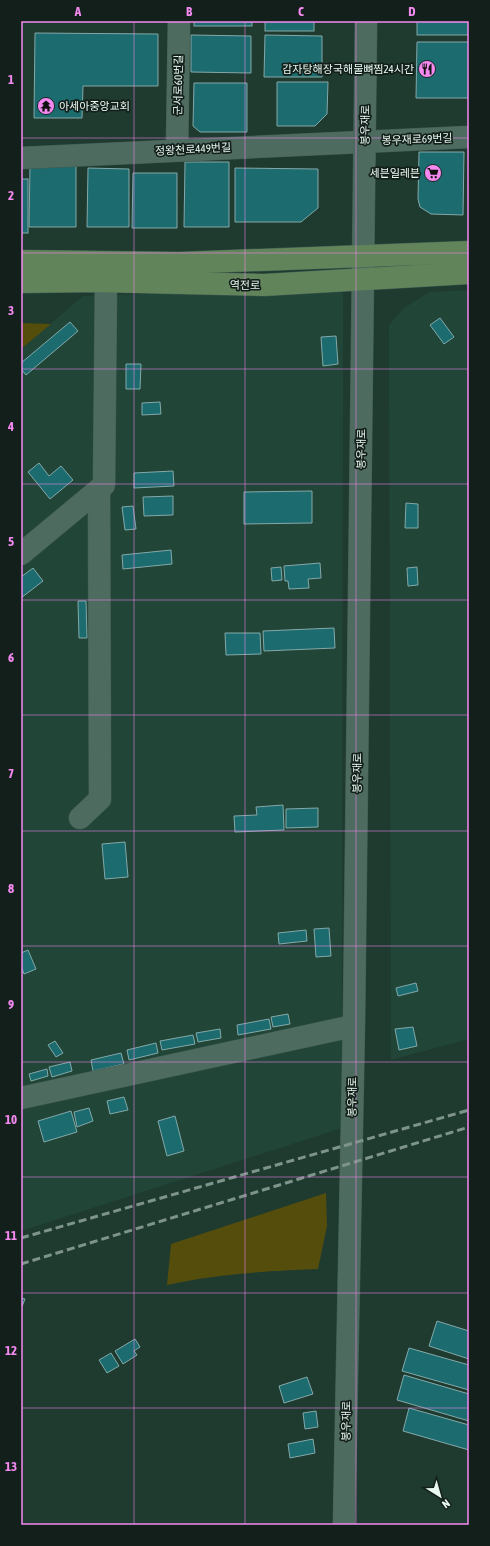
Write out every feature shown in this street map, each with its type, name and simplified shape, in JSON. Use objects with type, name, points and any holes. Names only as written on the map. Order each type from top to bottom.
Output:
[{"type":"main road","points":[[21,261],[180,263],[469,252]]},
{"type":"main road","name":"역전로","points":[[21,282],[264,285],[363,278],[469,274]]},
{"type":"street","name":"군서로60번길","points":[[177,150],[178,21]]},
{"type":"street","name":"봉우재로","points":[[344,1525],[353,1026],[366,21]]},
{"type":"street","name":"봉우재로69번길","points":[[365,141],[469,136]]},
{"type":"street","name":"정왕천로449번길","points":[[21,158],[365,141]]},
{"type":"street","points":[[21,554],[104,485],[106,282]]},
{"type":"street","points":[[80,818],[100,799],[99,490]]},
{"type":"street","points":[[21,1098],[353,1026]]},
{"type":"shaded area","points":[[343,288],[342,1128],[21,1231],[21,349],[83,296]]},
{"type":"shaded area","points":[[469,290],[469,1039],[391,1060],[389,325],[404,308],[430,292]]},
{"type":"shaded area","points":[[21,323],[51,324],[21,349]]},
{"type":"shaded area","points":[[326,1193],[327,1226],[318,1269],[204,1278],[167,1285],[171,1244]]},
{"type":"building","points":[[194,21],[252,21],[252,26],[194,26]]},
{"type":"building","points":[[265,21],[314,21],[314,31],[265,31]]},
{"type":"building","points":[[417,21],[469,21],[469,35],[417,35]]},
{"type":"building","points":[[35,33],[158,34],[158,86],[83,86],[82,118],[34,118]]},
{"type":"building","points":[[191,35],[251,36],[251,73],[191,72]]},
{"type":"building","points":[[265,35],[322,36],[322,77],[264,77]]},
{"type":"building","points":[[417,42],[469,42],[469,98],[416,98]]},
{"type":"building","points":[[277,82],[328,82],[327,114],[315,126],[277,126]]},
{"type":"building","points":[[194,83],[247,83],[247,132],[200,132],[193,126]]},
{"type":"building","points":[[419,152],[464,152],[463,215],[431,214],[420,207],[418,199]]},
{"type":"building","points":[[185,162],[229,162],[229,227],[184,227]]},
{"type":"building","points":[[30,165],[76,165],[76,227],[29,227]]},
{"type":"building","points":[[88,168],[129,169],[129,227],[87,227]]},
{"type":"building","points":[[235,168],[318,169],[318,208],[301,222],[235,222]]},
{"type":"building","points":[[133,173],[177,173],[177,228],[132,228]]},
{"type":"building","points":[[21,179],[28,179],[28,233],[21,233]]},
{"type":"building","points":[[440,318],[454,337],[444,344],[430,325]]},
{"type":"building","points":[[70,322],[78,331],[26,375],[21,369],[21,363]]},
{"type":"building","points":[[336,336],[338,364],[323,366],[321,337]]},
{"type":"building","points":[[126,364],[141,364],[140,389],[126,389]]},
{"type":"building","points":[[160,402],[161,414],[142,415],[142,403]]},
{"type":"building","points":[[39,463],[49,476],[61,466],[73,480],[50,499],[28,472]]},
{"type":"building","points":[[173,471],[174,486],[134,488],[134,473]]},
{"type":"building","points":[[312,491],[312,523],[244,524],[244,492]]},
{"type":"building","points":[[173,496],[173,515],[144,516],[143,497]]},
{"type":"building","points":[[406,503],[418,504],[418,528],[405,528]]},
{"type":"building","points":[[133,506],[136,529],[125,530],[122,507]]},
{"type":"building","points":[[171,550],[172,564],[123,569],[122,555]]},
{"type":"building","points":[[320,563],[321,578],[308,579],[309,588],[289,589],[288,581],[285,581],[284,566]]},
{"type":"building","points":[[281,567],[282,580],[272,581],[271,568]]},
{"type":"building","points":[[417,567],[418,585],[408,586],[407,568]]},
{"type":"building","points":[[33,568],[43,581],[21,598],[21,577]]},
{"type":"building","points":[[78,601],[86,601],[87,638],[79,638]]},
{"type":"building","points":[[334,628],[335,648],[264,651],[263,631]]},
{"type":"building","points":[[225,633],[260,633],[261,654],[226,655]]},
{"type":"building","points":[[283,805],[284,830],[235,832],[234,816],[257,815],[256,807]]},
{"type":"building","points":[[318,808],[318,827],[286,828],[286,809]]},
{"type":"building","points":[[125,842],[128,877],[105,879],[102,844]]},
{"type":"building","points":[[329,928],[331,956],[316,957],[314,929]]},
{"type":"building","points":[[306,930],[307,941],[279,944],[278,933]]},
{"type":"building","points":[[28,950],[36,969],[24,974],[21,966],[21,953]]},
{"type":"building","points":[[416,983],[418,991],[398,996],[396,988]]},
{"type":"building","points":[[288,1014],[290,1024],[273,1027],[271,1017]]},
{"type":"building","points":[[269,1019],[271,1029],[238,1035],[237,1025]]},
{"type":"building","points":[[413,1027],[417,1046],[399,1050],[395,1029]]},
{"type":"building","points":[[220,1029],[221,1038],[198,1042],[196,1033]]},
{"type":"building","points":[[193,1035],[195,1044],[162,1050],[160,1041]]},
{"type":"building","points":[[55,1041],[63,1053],[56,1057],[48,1045]]},
{"type":"building","points":[[156,1043],[158,1053],[129,1060],[127,1050]]},
{"type":"building","points":[[121,1053],[124,1064],[93,1071],[91,1060]]},
{"type":"building","points":[[70,1062],[72,1071],[52,1077],[49,1067]]},
{"type":"building","points":[[47,1069],[48,1076],[31,1081],[29,1074]]},
{"type":"building","points":[[124,1097],[128,1110],[110,1114],[107,1101]]},
{"type":"building","points":[[89,1108],[93,1121],[77,1127],[74,1112]]},
{"type":"building","points":[[71,1111],[77,1132],[44,1142],[38,1121]]},
{"type":"building","points":[[175,1116],[184,1151],[167,1156],[158,1121]]},
{"type":"building","points":[[21,1298],[25,1299],[21,1309]]},
{"type":"building","points":[[437,1321],[469,1331],[469,1359],[429,1346]]},
{"type":"building","points":[[135,1339],[140,1347],[134,1351],[137,1355],[123,1364],[115,1351]]},
{"type":"building","points":[[409,1348],[469,1365],[469,1390],[402,1371]]},
{"type":"building","points":[[111,1353],[119,1366],[107,1373],[99,1360]]},
{"type":"building","points":[[404,1375],[469,1394],[469,1421],[397,1400]]},
{"type":"building","points":[[307,1377],[313,1394],[284,1403],[279,1386]]},
{"type":"building","points":[[409,1408],[469,1425],[469,1450],[403,1431]]},
{"type":"building","points":[[316,1411],[318,1427],[305,1429],[303,1413]]},
{"type":"building","points":[[313,1439],[315,1453],[290,1458],[288,1444]]},
{"type":"railway","points":[[21,1238],[469,1110]]},
{"type":"railway","points":[[21,1264],[469,1127]]},
{"type":"place","name":"감자탕해장국해물뼈찜24시간","points":[[427,69]]},
{"type":"place","name":"아세아중앙교회","points":[[46,106]]},
{"type":"place","name":"세븐일레븐","points":[[433,173]]}]
